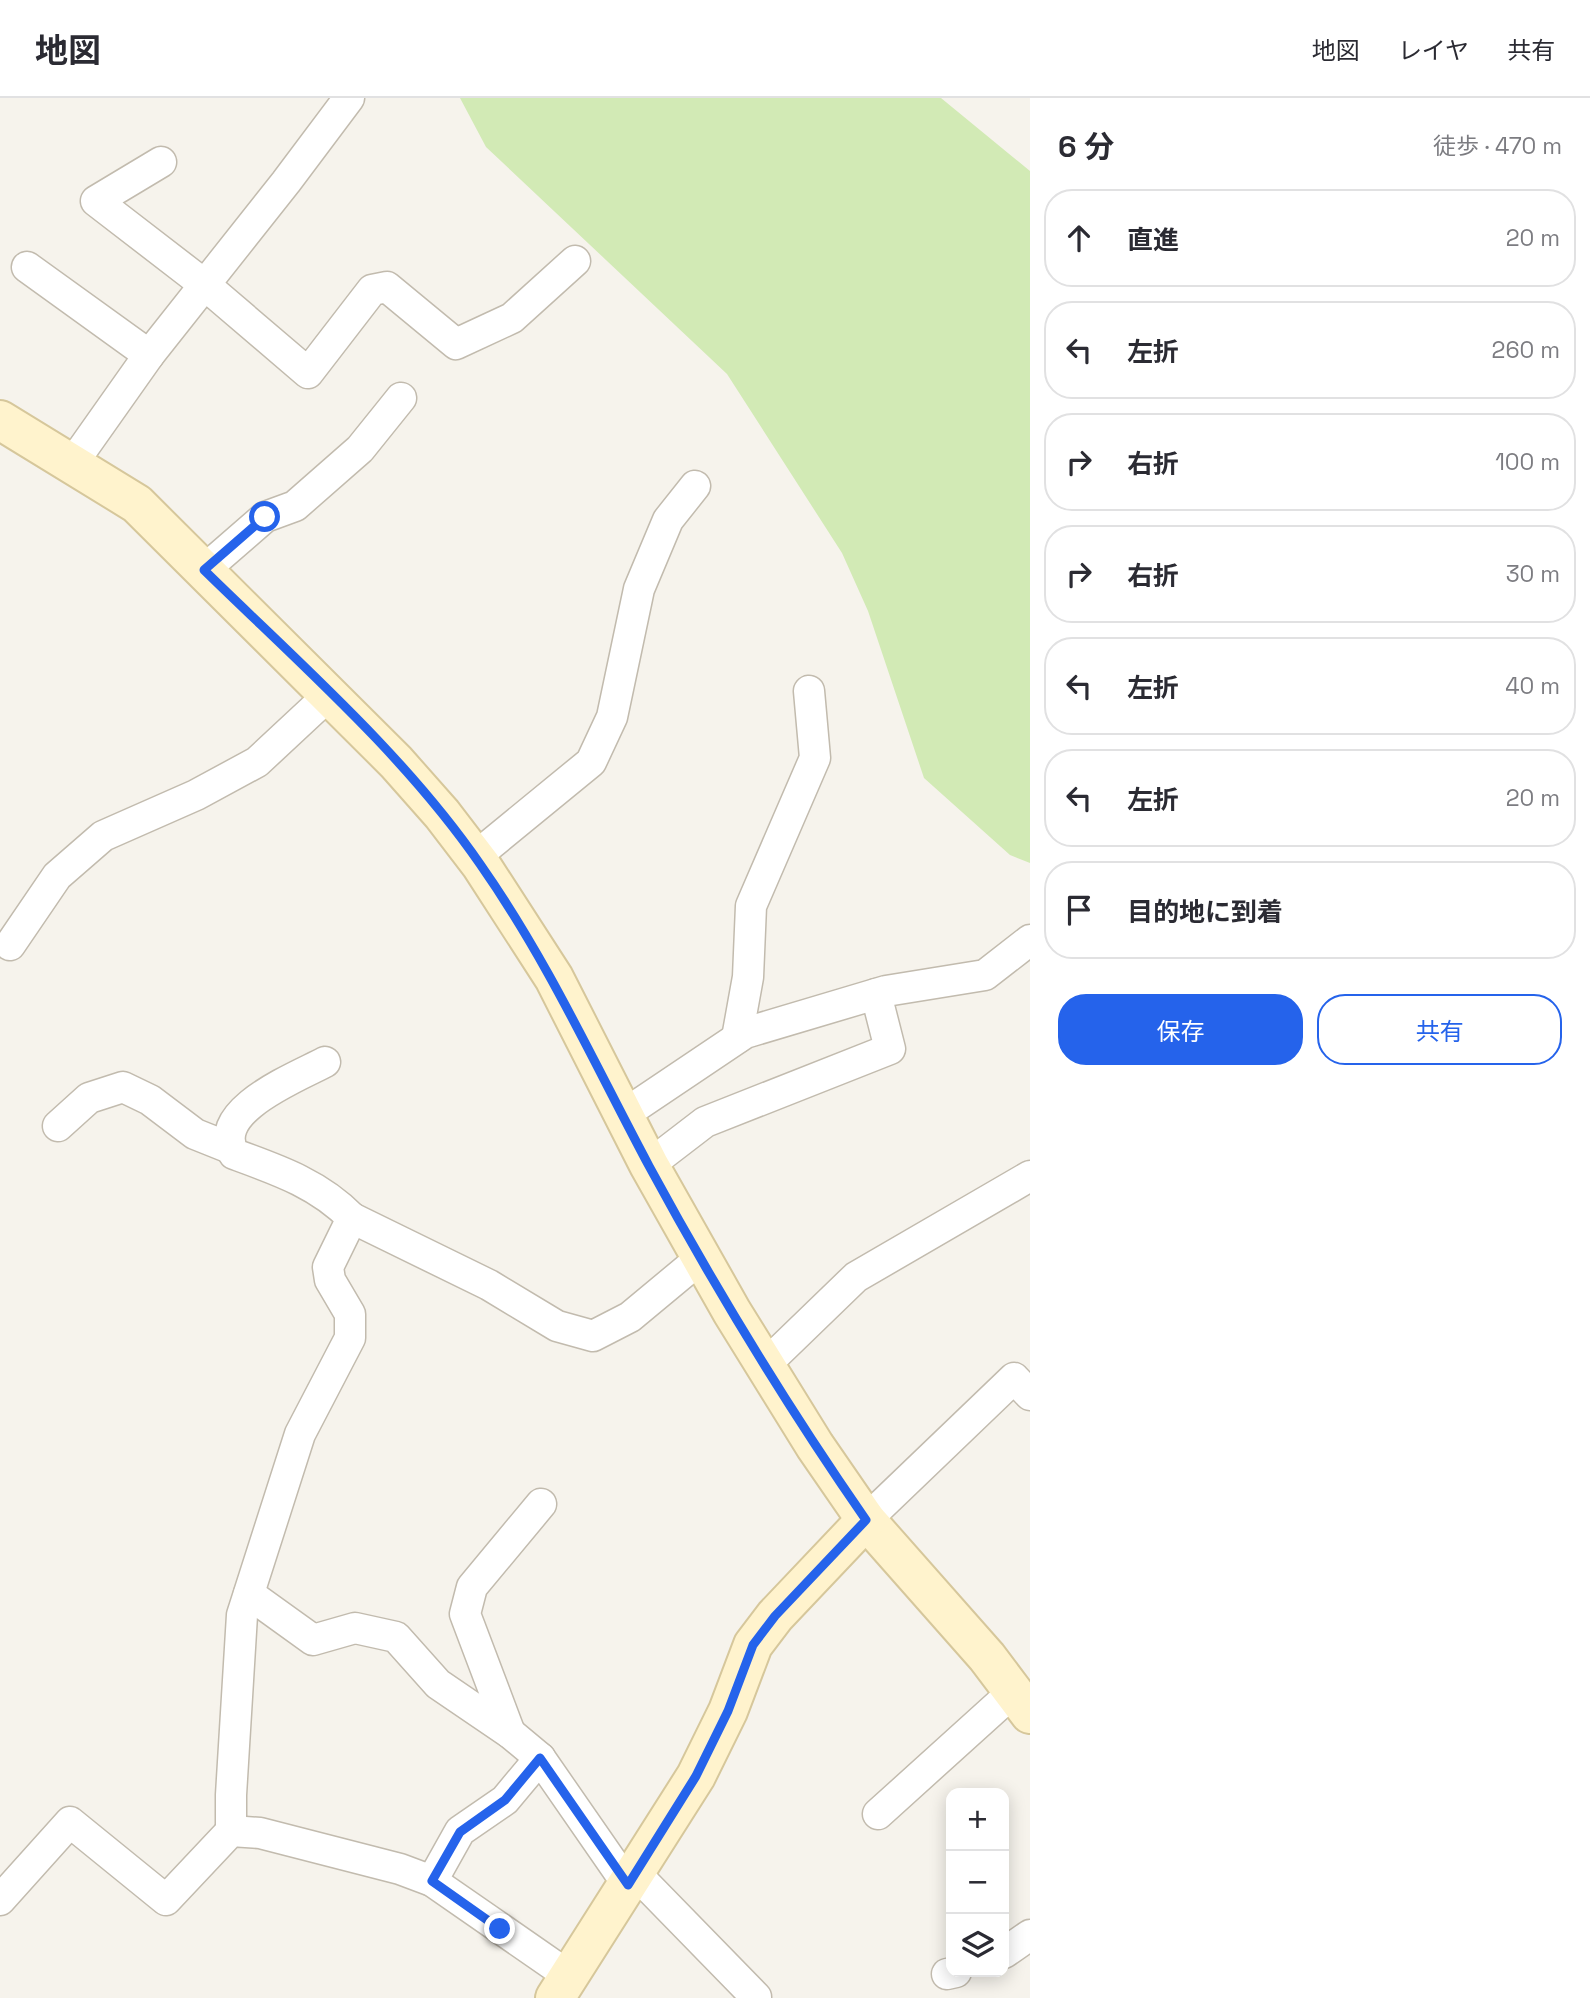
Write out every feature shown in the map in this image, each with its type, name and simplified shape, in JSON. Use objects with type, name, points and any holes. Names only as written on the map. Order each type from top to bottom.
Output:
[{"type":"street","points":[[72,464],[149,355],[349,98]]},
{"type":"street","points":[[160,162],[96,201],[205,285],[308,373],[372,290],[387,287],[456,344],[512,318],[575,261]]},
{"type":"street","points":[[27,267],[149,355]]},
{"type":"street","points":[[204,570],[265,517],[295,506],[360,449],[401,398]]},
{"type":"street","points":[[0,420],[137,505],[396,762],[475,857],[554,978],[649,1165],[765,1365],[866,1520],[987,1657],[1022,1703],[878,1814]]},
{"type":"street","points":[[475,857],[591,762],[612,717],[639,589],[668,520],[695,486]]},
{"type":"street","points":[[737,1038],[748,977],[751,906],[815,758],[809,691]]},
{"type":"street","points":[[10,945],[57,876],[103,836],[196,795],[257,762],[330,695]]},
{"type":"street","points":[[623,1115],[737,1038],[876,994],[985,975],[1030,940]]},
{"type":"street","points":[[649,1165],[705,1122],[890,1049],[876,994]]},
{"type":"street","points":[[230,1148],[234,1122],[251,1102],[324,1062]]},
{"type":"street","points":[[58,1126],[89,1098],[123,1087],[150,1100],[195,1134],[230,1148],[234,1154],[291,1175],[334,1199],[352,1218],[489,1284],[557,1326],[593,1336],[630,1317],[701,1258]]},
{"type":"street","points":[[765,1365],[856,1277],[1030,1176]]},
{"type":"street","points":[[0,1900],[70,1822],[166,1900],[231,1831],[230,1795],[242,1615],[300,1434],[350,1338],[350,1314],[330,1280],[328,1267],[352,1218]]},
{"type":"street","points":[[231,1831],[273,1836],[400,1869],[432,1881],[562,1987],[696,1776],[728,1711],[753,1645],[775,1616],[866,1520],[1025,1380]]},
{"type":"street","points":[[510,1733],[465,1614],[472,1587],[541,1504]]},
{"type":"street","points":[[249,1594],[313,1640],[355,1628],[396,1637],[438,1684],[510,1733],[540,1758],[632,1879],[756,1997]]},
{"type":"street","points":[[432,1881],[460,1832],[505,1800],[540,1758]]},
{"type":"street","points":[[1009,1950],[1030,1935]]},
{"type":"green space","points":[[460,98],[941,98],[1030,171],[1030,863],[1010,855],[924,778],[868,611],[842,553],[727,374],[486,147]]},
{"type":"route","points":[[265,517],[204,570],[396,762],[442,814],[481,865],[554,978],[649,1165],[732,1312],[815,1446],[866,1520],[775,1616],[753,1645],[728,1711],[696,1776],[628,1885],[540,1758],[505,1800],[460,1832],[432,1881],[500,1929]]}]
